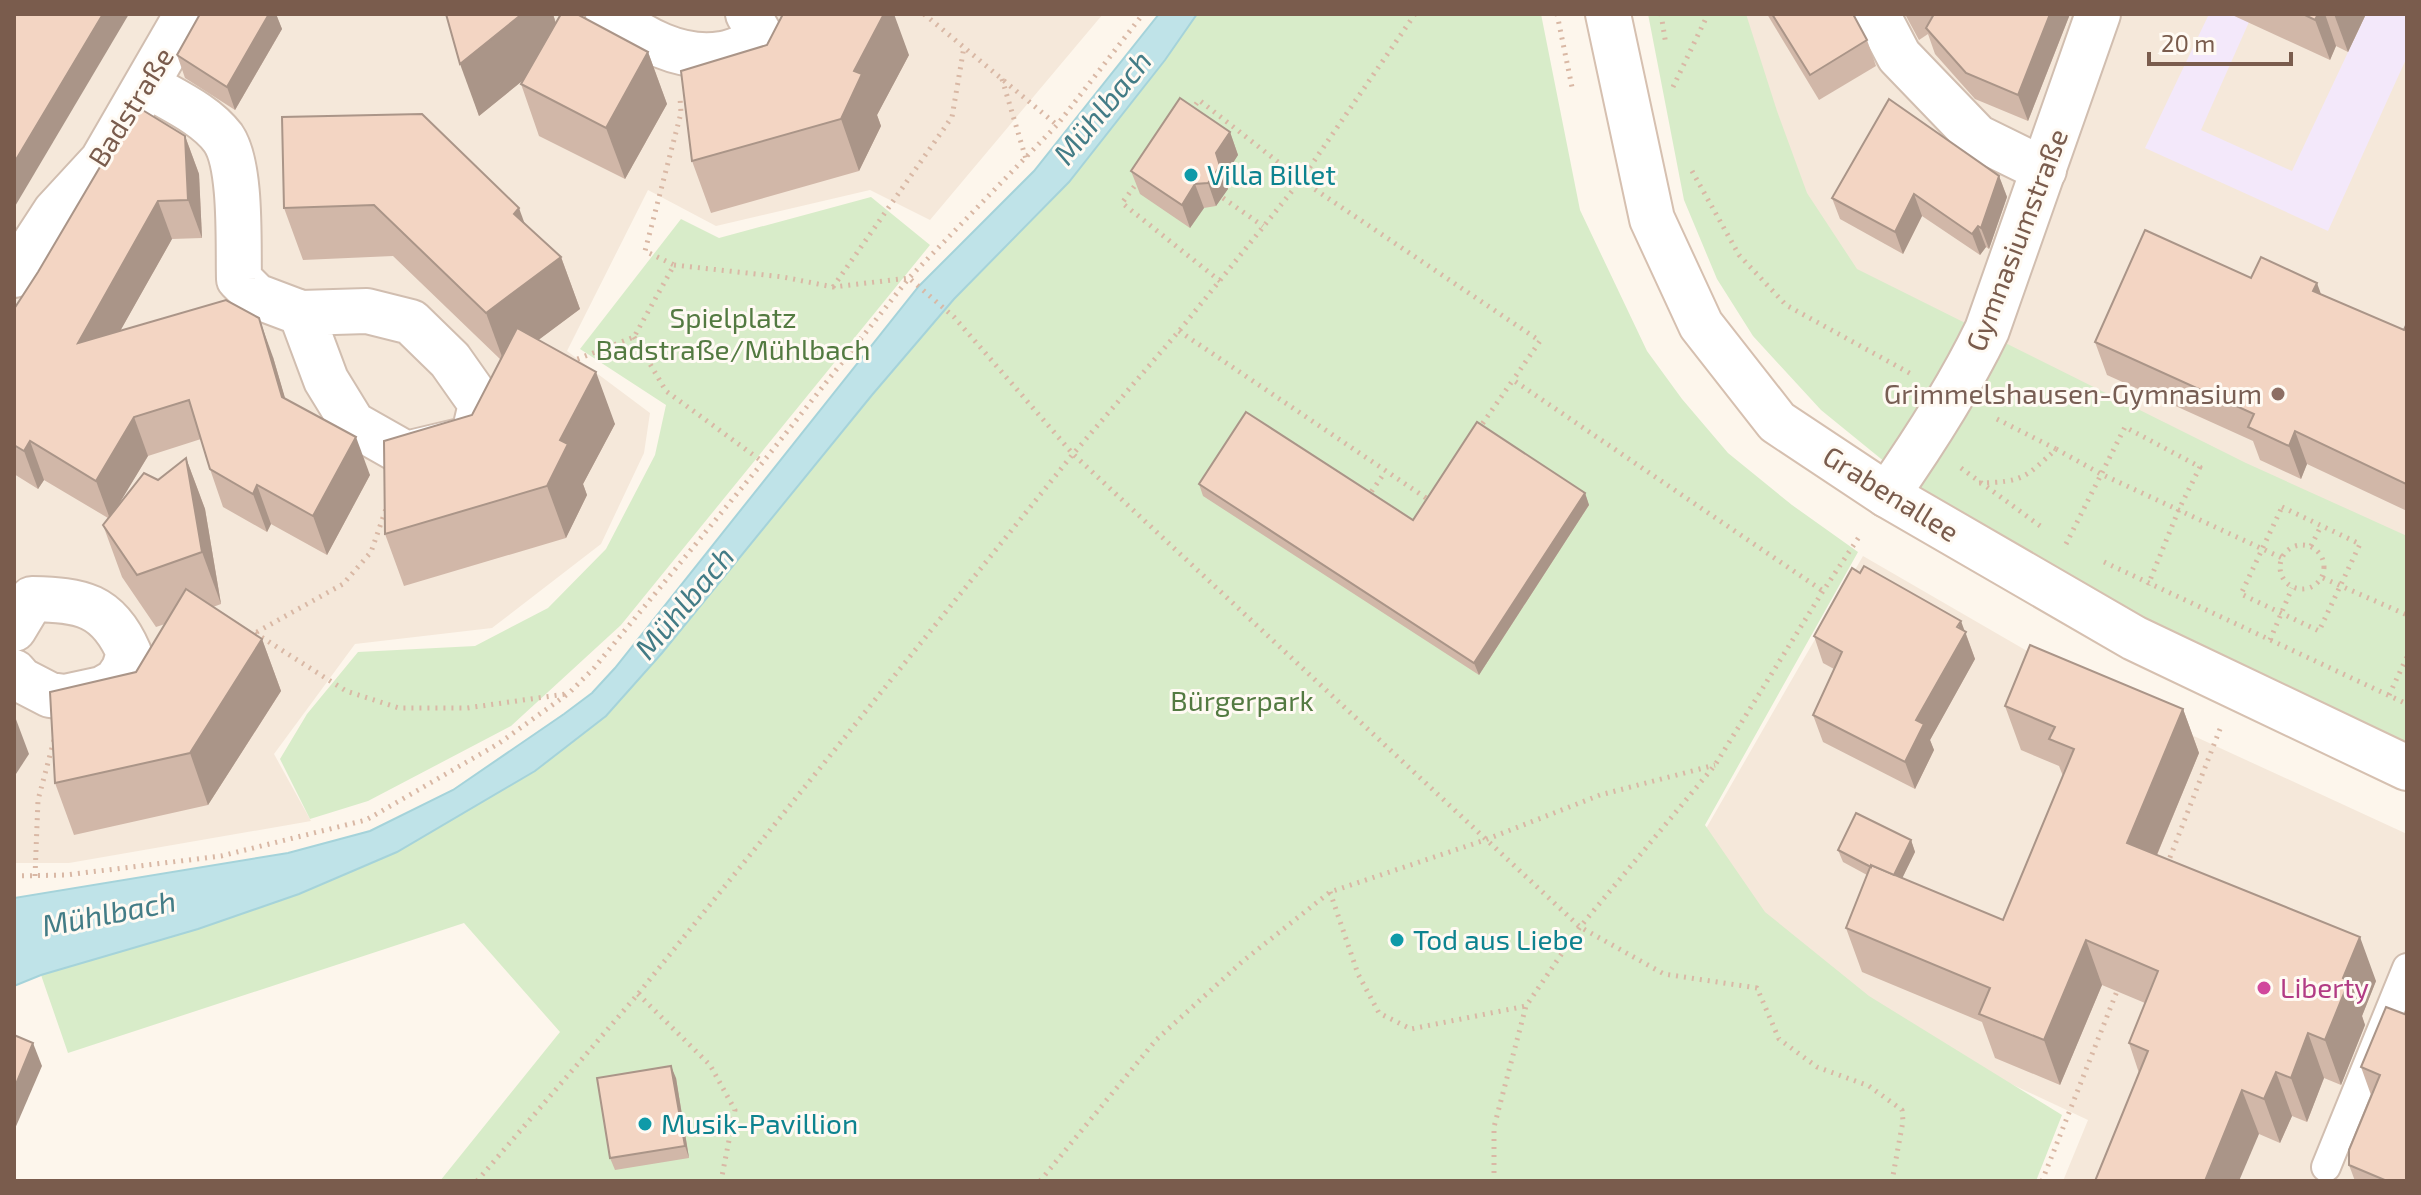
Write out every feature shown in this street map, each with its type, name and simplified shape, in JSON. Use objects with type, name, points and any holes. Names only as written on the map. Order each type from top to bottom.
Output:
[{"type":"street","name":"Badstraße","points":[[14,275],[55,212],[102,161],[187,14]]},
{"type":"street","points":[[608,14],[632,32],[678,53],[721,54],[763,40],[748,14]]},
{"type":"street","name":"Grabenallee","points":[[1608,14],[1652,219],[1701,325],[1777,422],[1876,512],[2407,768]]},
{"type":"street","points":[[1877,14],[1899,56],[1977,137],[2044,170]]},
{"type":"street","name":"Gymnasiumstraße","points":[[1876,512],[1926,439],[1987,330],[2098,14]]},
{"type":"street","points":[[147,85],[203,118],[223,139],[234,164],[239,279],[256,296],[301,313],[367,311],[411,322],[450,360],[481,404],[473,438],[406,454],[353,424],[326,380],[301,313]]},
{"type":"street","points":[[14,672],[21,680],[50,695],[65,697],[102,689],[116,681],[129,653],[122,636],[106,616],[88,606],[56,600],[20,605]]},
{"type":"lane","points":[[2326,1167],[2407,968]]},
{"type":"path","points":[[924,14],[1057,125]]},
{"type":"path","points":[[14,876],[66,875],[221,856],[366,820],[498,744],[569,693],[594,668],[763,462],[909,278],[1057,125],[1143,14]]},
{"type":"path","points":[[477,1181],[638,994],[1073,454],[1220,281],[1301,180],[1415,14]]},
{"type":"path","points":[[1661,14],[1668,58]]},
{"type":"path","points":[[1671,73],[1673,87],[1708,14]]},
{"type":"path","points":[[833,287],[952,117],[964,47]]},
{"type":"path","points":[[678,53],[681,113],[645,251],[674,265],[783,277],[833,287],[909,278],[954,317],[1073,454],[1580,927],[1664,974],[1757,988],[1779,1039],[1817,1067],[1869,1086],[1902,1110],[1903,1121],[1892,1181]]},
{"type":"path","points":[[1002,78],[1026,159]]},
{"type":"path","points":[[1190,112],[1199,100],[1301,180],[1540,341],[1471,441]]},
{"type":"path","points":[[1685,160],[1739,255],[1786,305],[1950,396],[2101,474],[2282,558]]},
{"type":"path","points":[[1140,178],[1122,203],[1220,281]]},
{"type":"path","points":[[1223,198],[1263,226]]},
{"type":"path","points":[[569,362],[634,337],[674,265]]},
{"type":"path","points":[[1179,331],[1428,502],[1437,489]]},
{"type":"path","points":[[634,337],[666,391],[763,462]]},
{"type":"path","points":[[1513,380],[1823,591]]},
{"type":"path","points":[[2079,550],[2066,544],[2125,427],[2200,467],[2148,585]]},
{"type":"path","points":[[1926,439],[1979,483],[2053,535]]},
{"type":"path","points":[[1979,483],[2007,482],[2027,476],[2056,449]]},
{"type":"path","points":[[239,636],[255,633],[343,584],[371,552],[406,454]]},
{"type":"path","points":[[1367,499],[1385,472]]},
{"type":"path","points":[[2282,507],[2321,526],[2360,544],[2319,631],[2241,594],[2282,507]]},
{"type":"path","points":[[1494,1181],[1494,1127],[1526,1006],[1580,927],[1715,765],[1876,512]]},
{"type":"path","points":[[2311,546],[2321,526]]},
{"type":"path","points":[[2294,546],[2311,546],[2324,562],[2323,578],[2310,589],[2292,588],[2281,574],[2282,558],[2294,546]]},
{"type":"path","points":[[2093,557],[2407,704]]},
{"type":"path","points":[[2323,578],[2407,615]]},
{"type":"path","points":[[2270,640],[2292,588]]},
{"type":"path","points":[[255,633],[346,691],[399,708],[467,708],[569,693]]},
{"type":"path","points":[[2389,695],[2407,657]]},
{"type":"path","points":[[35,876],[38,800],[65,697]]},
{"type":"path","points":[[2163,874],[2220,728]]},
{"type":"path","points":[[1040,1181],[1156,1040],[1243,961],[1330,892],[1485,840],[1600,795],[1715,765]]},
{"type":"path","points":[[1330,892],[1358,974],[1379,1013],[1411,1029],[1526,1006]]},
{"type":"path","points":[[2042,1181],[2123,976]]},
{"type":"path","points":[[638,994],[710,1065],[735,1110],[721,1181]]},
{"type":"shaded area","points":[[14,14],[1103,14],[930,220],[870,190],[716,226],[648,190],[567,351],[650,413],[644,453],[601,544],[492,628],[355,644],[274,754],[311,821],[69,863],[14,863]]},
{"type":"shaded area","points":[[1741,14],[2407,14],[2407,537],[2246,464],[1855,271],[1803,192]]},
{"type":"shaded area","points":[[2209,14],[2231,14],[2249,22],[2201,130],[2292,171],[2366,14],[2407,14],[2407,57],[2328,231],[2145,148]]},
{"type":"shaded area","points":[[1863,556],[2096,691],[2407,834],[2407,1181],[2063,1181],[2088,1120],[1838,1003],[1700,839]]},
{"type":"green space","name":"Bürgerpark","points":[[1197,14],[1541,14],[1580,210],[1647,351],[1682,399],[1728,453],[1792,505],[1858,552],[1705,825],[1765,912],[1869,996],[2062,1115],[2036,1181],[440,1181],[560,1032],[464,923],[68,1053],[41,975],[198,929],[299,894],[397,852],[535,771],[606,716],[662,653],[954,299],[1069,182],[1165,60]]},
{"type":"green space","points":[[1648,14],[1746,14],[1807,193],[1857,269],[2246,463],[2407,536],[2407,743],[2155,626],[2019,551],[1907,480],[1821,410],[1753,336],[1717,279],[1684,200]]},
{"type":"green space","name":"Spielplatz Badstraße/Mühlbach","points":[[871,197],[930,245],[621,625],[511,726],[368,801],[310,819],[280,759],[307,714],[358,652],[475,646],[548,608],[606,549],[655,455],[666,405],[580,349],[681,219],[719,238]]},
{"type":"water","name":"Mühlbach","points":[[1159,14],[1197,14],[1165,60],[1069,182],[954,299],[662,653],[606,716],[535,771],[397,852],[299,894],[14,986],[14,898],[288,853],[370,831],[453,790],[592,693],[919,286],[1034,171]]},
{"type":"building","points":[[14,14],[103,14],[14,163]]},
{"type":"building","points":[[200,14],[269,14],[227,87],[177,55]]},
{"type":"building","points":[[446,14],[522,14],[460,64]]},
{"type":"building","points":[[561,14],[577,14],[648,52],[606,128],[521,84]]},
{"type":"building","points":[[783,14],[884,14],[854,71],[862,74],[841,119],[692,161],[681,71],[767,45]]},
{"type":"building","points":[[1772,14],[1853,14],[1867,40],[1810,75]]},
{"type":"building","points":[[1934,14],[2050,14],[2018,95],[1966,73],[1926,28]]},
{"type":"building","points":[[2303,14],[2318,14],[2315,20]]},
{"type":"building","points":[[1180,98],[1230,132],[1216,153],[1220,166],[1208,183],[1195,184],[1182,205],[1131,171]]},
{"type":"building","points":[[1889,99],[1999,176],[1981,228],[1978,226],[1972,234],[1914,194],[1895,232],[1832,198]]},
{"type":"building","points":[[136,106],[185,136],[188,200],[158,201],[78,343],[226,300],[259,318],[282,397],[356,437],[313,516],[257,485],[253,494],[210,469],[189,400],[134,417],[96,481],[30,441],[24,451],[14,445],[14,309]]},
{"type":"building","points":[[422,114],[519,208],[514,214],[561,257],[486,313],[374,205],[284,208],[282,117]]},
{"type":"building","name":"Grimmelshausen-Gymnasium","points":[[2145,230],[2251,278],[2261,257],[2317,283],[2313,291],[2404,330],[2407,323],[2406,484],[2295,431],[2289,446],[2248,427],[2254,414],[2095,342]]},
{"type":"building","points":[[517,328],[596,372],[560,440],[568,444],[547,486],[385,534],[384,441],[472,415]]},
{"type":"building","points":[[1246,412],[1413,520],[1477,422],[1585,493],[1474,663],[1199,484]]},
{"type":"building","points":[[186,458],[202,552],[137,575],[103,525],[144,473],[158,480]]},
{"type":"building","points":[[1864,566],[1961,621],[1957,627],[1966,632],[1916,720],[1924,724],[1905,762],[1813,715],[1842,652],[1814,636],[1852,568],[1860,573]]},
{"type":"building","points":[[186,589],[262,639],[190,753],[55,783],[50,692],[136,672]]},
{"type":"building","points":[[2030,645],[2183,709],[2127,843],[2360,937],[2343,978],[2349,981],[2325,1040],[2308,1033],[2291,1078],[2276,1072],[2264,1099],[2242,1090],[2205,1181],[2095,1181],[2148,1051],[2129,1043],[2158,971],[2086,940],[2044,1040],[1979,1014],[1990,988],[1846,928],[1871,865],[2003,920],[2074,749],[2049,739],[2055,727],[2005,706]]},
{"type":"building","points":[[1856,813],[1911,840],[1894,875],[1838,850]]},
{"type":"building","points":[[2386,1007],[2407,1015],[2407,1181],[2387,1181],[2349,1165],[2349,1150],[2380,1075],[2361,1067]]},
{"type":"building","points":[[14,1035],[33,1043],[14,1089]]},
{"type":"building","name":"Musik-Pavillion","points":[[671,1066],[685,1146],[610,1158],[597,1078]]},
{"type":"place","name":"Villa Billet","points":[[1191,175]]},
{"type":"place","name":"Grimmelshausen-Gymnasium","points":[[2278,394]]},
{"type":"place","name":"Tod aus Liebe","points":[[1397,940]]},
{"type":"place","name":"Liberty","points":[[2264,988]]},
{"type":"place","name":"Musik-Pavillion","points":[[645,1124]]}]
